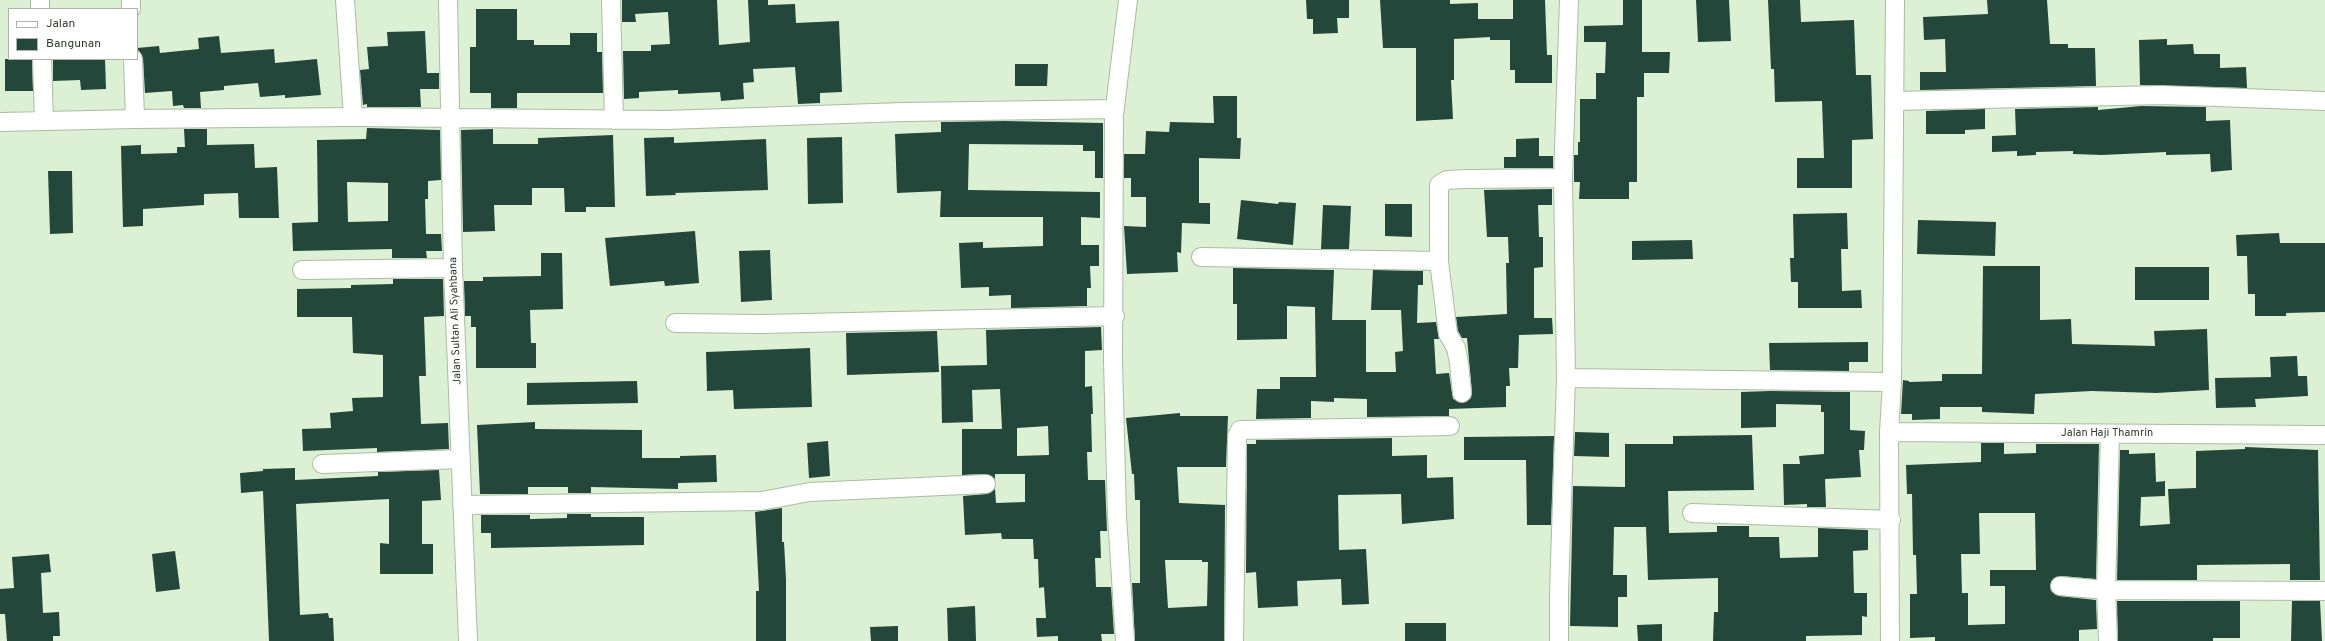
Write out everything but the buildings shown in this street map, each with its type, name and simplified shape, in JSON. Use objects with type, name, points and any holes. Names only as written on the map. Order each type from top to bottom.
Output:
[{"type":"street","points":[[345,0],[353,117]]},
{"type":"street","name":"Jalan Sultan Ali Syahbana","points":[[448,0],[453,268],[468,641]]},
{"type":"street","points":[[612,0],[614,120]]},
{"type":"street","points":[[1125,641],[1117,516],[1113,361],[1115,316],[1115,109],[1128,0]]},
{"type":"street","points":[[1559,641],[1559,593],[1566,378],[1563,178],[1569,0]]},
{"type":"street","points":[[1890,641],[1891,520],[1889,432],[1892,382],[1895,0]]},
{"type":"street","points":[[42,60],[44,121]]},
{"type":"street","points":[[133,60],[135,119]]},
{"type":"street","points":[[1894,102],[2162,95],[2325,101]]},
{"type":"street","points":[[0,122],[353,117],[614,120],[903,112],[1115,109]]},
{"type":"street","points":[[1462,393],[1456,348],[1448,334],[1439,261],[1438,189],[1442,182],[1465,179],[1563,178]]},
{"type":"street","points":[[1201,257],[1439,261]]},
{"type":"street","points":[[302,270],[453,268]]},
{"type":"street","points":[[675,323],[762,324],[1115,316]]},
{"type":"street","points":[[1566,378],[1892,382]]},
{"type":"street","points":[[1234,641],[1237,436],[1240,430],[1450,426]]},
{"type":"street","name":"Jalan Haji Thamrin","points":[[1889,432],[2325,435]]},
{"type":"street","points":[[2108,641],[2106,590],[2110,434]]},
{"type":"street","points":[[322,464],[460,459]]},
{"type":"street","points":[[462,505],[761,501],[810,492],[986,484]]},
{"type":"street","points":[[1692,514],[1891,520]]},
{"type":"street","points":[[2060,586],[2106,590],[2325,591]]}]
